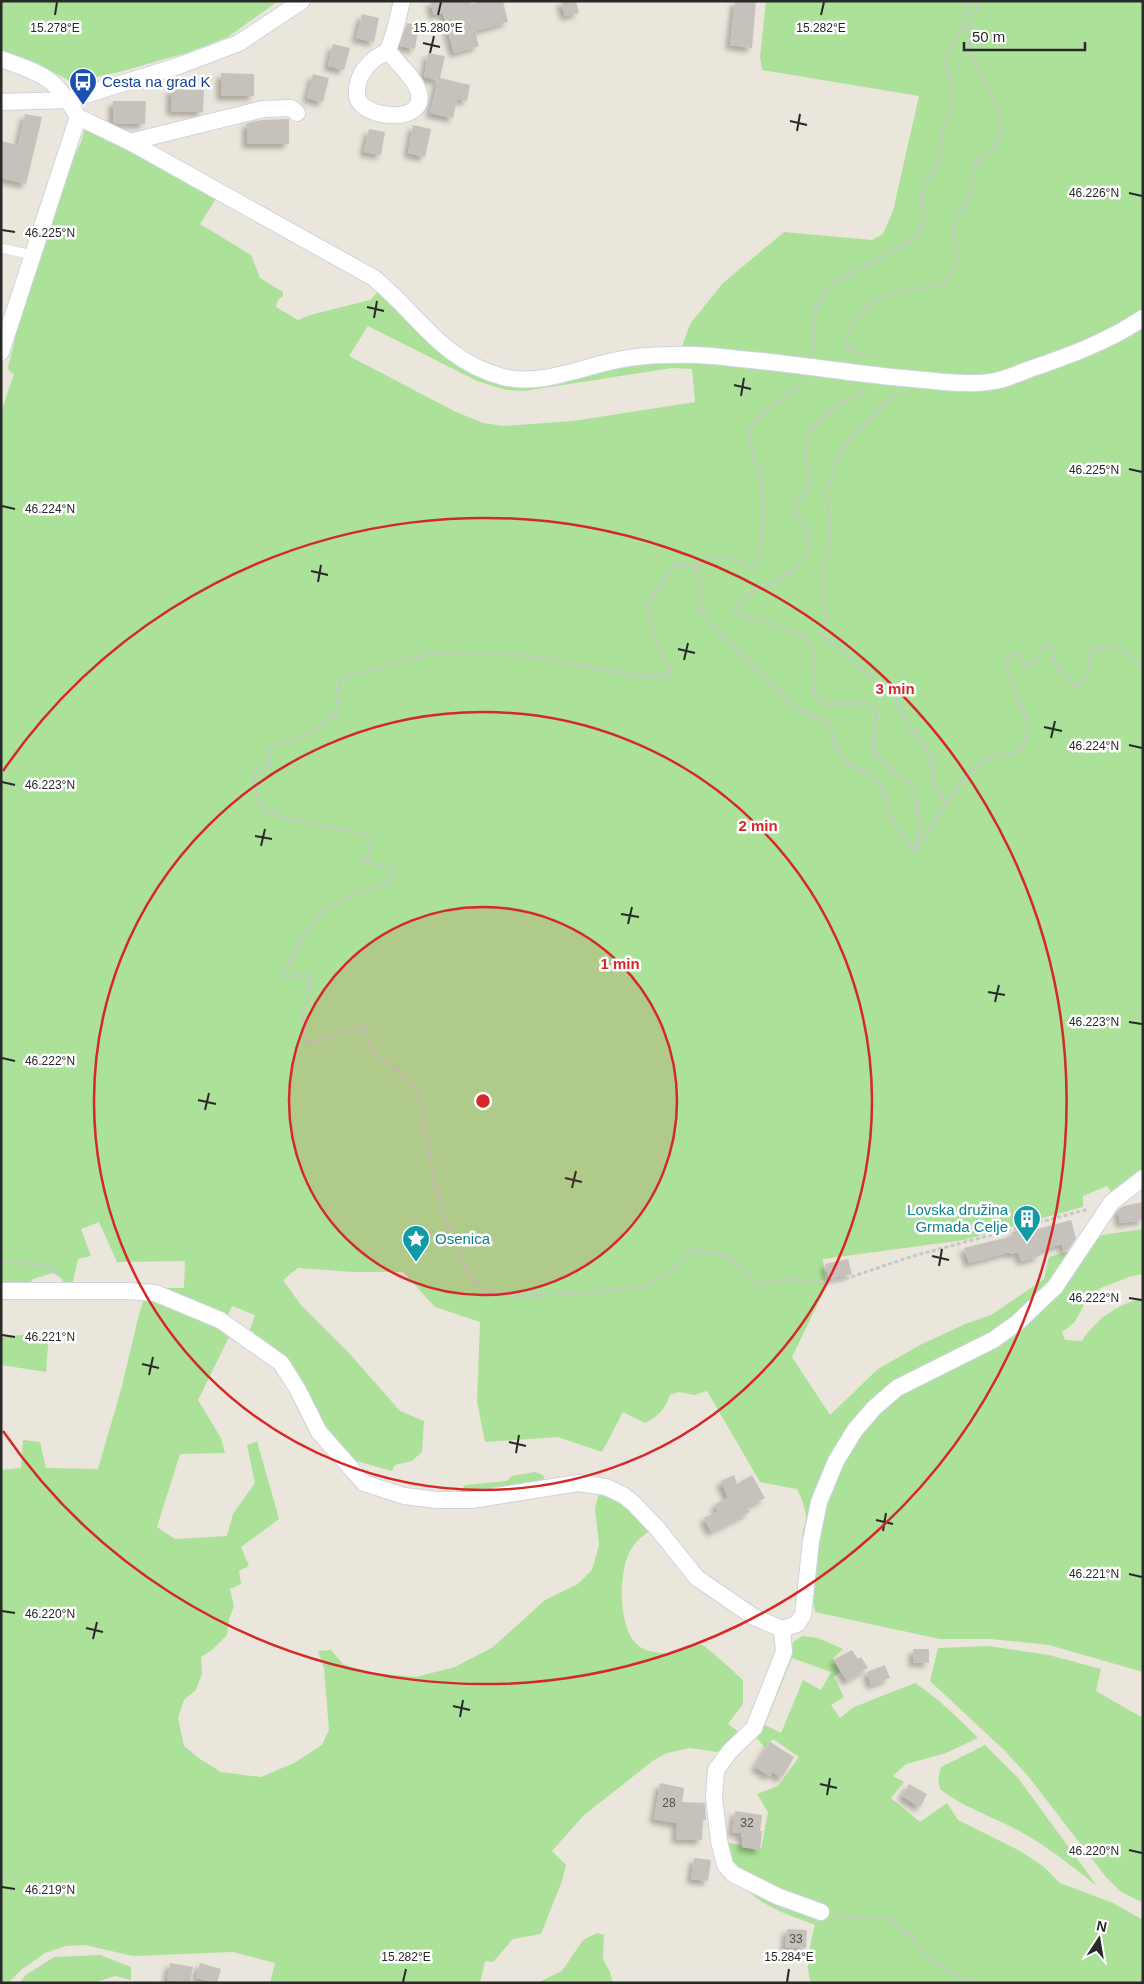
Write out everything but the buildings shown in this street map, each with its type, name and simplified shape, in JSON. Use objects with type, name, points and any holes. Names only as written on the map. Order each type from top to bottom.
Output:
[{"type":"street","points":[[1,102],[69,100],[178,66],[239,43],[302,1]]},
{"type":"street","points":[[388,51],[402,1]]},
{"type":"street","points":[[1,59],[50,79],[69,100],[78,117],[130,142],[374,278],[440,344],[472,365],[504,377],[541,379],[613,361],[672,354],[732,358],[880,376],[960,383],[996,381],[1060,359],[1116,334],[1143,318]]},
{"type":"street","points":[[130,142],[263,109],[291,108],[297,113]]},
{"type":"street","points":[[1,352],[78,117]]},
{"type":"street","points":[[1,1291],[127,1291],[155,1293],[220,1320],[281,1363],[298,1390],[319,1432],[364,1483],[404,1496],[438,1500],[472,1500],[578,1483],[606,1487],[623,1495],[658,1528],[696,1578],[754,1617],[782,1629],[797,1624],[803,1615],[811,1542],[819,1502],[836,1461],[855,1430],[874,1408],[897,1388],[975,1349],[1017,1323],[1055,1287],[1112,1202],[1143,1178]]},
{"type":"street","points":[[782,1629],[784,1652],[754,1728],[730,1751],[716,1770],[714,1797],[719,1841],[725,1865],[733,1874],[777,1896],[821,1912]]},
{"type":"lane","points":[[1,248],[32,255]]},
{"type":"path","points":[[916,851],[895,827],[881,785],[866,772],[847,763],[838,752],[833,732],[827,722],[797,708],[711,624],[697,602],[701,591],[697,570],[707,559],[722,556],[751,568],[758,563],[762,544],[762,481],[749,441],[750,431],[760,416],[824,369],[813,351],[812,335],[816,308],[834,281],[907,244],[920,231],[924,218],[921,193],[924,182],[933,172],[940,154],[943,129],[952,105],[954,92],[947,66],[947,56],[957,40],[970,1]]},
{"type":"path","points":[[916,851],[917,806],[914,791],[904,779],[888,767],[874,748],[874,731],[878,715],[874,706],[863,703],[821,704],[813,692],[816,672],[814,651],[799,634],[771,623],[744,617],[735,611],[738,602],[758,588],[783,578],[800,563],[810,546],[808,529],[795,514],[797,501],[806,490],[810,476],[805,451],[808,433],[835,406],[858,397],[880,376],[872,360],[854,352],[845,343],[847,332],[858,314],[876,302],[905,290],[934,287],[945,282],[953,272],[958,256],[954,229],[955,219],[971,194],[972,172],[977,163],[992,150],[997,142],[1001,127],[999,110],[969,40],[980,1]]},
{"type":"path","points":[[914,379],[881,408],[842,449],[826,490],[831,532],[822,581],[826,615],[820,635],[835,643],[856,666],[891,690],[908,725],[930,757],[934,789],[946,804]]},
{"type":"path","points":[[700,566],[675,565],[646,605],[656,644],[672,675],[638,676],[525,655],[430,654],[341,678],[336,714],[310,733],[268,749],[270,764],[254,775],[256,792],[264,809],[279,816],[364,833],[372,850],[361,860],[396,870],[394,877],[378,888],[324,909],[296,949],[283,977],[309,974],[310,986],[303,1016],[306,1044],[364,1026],[370,1050],[394,1067],[419,1095],[435,1184],[443,1212],[471,1278],[483,1290],[513,1296],[587,1293],[644,1287],[669,1274],[691,1251],[714,1252],[738,1262],[758,1286],[782,1279],[826,1282],[842,1280],[913,1256],[1112,1202]]},
{"type":"path","points":[[916,851],[946,804],[966,778],[986,758],[1016,752],[1025,744],[1027,726],[1024,710],[1006,668],[1008,655],[1017,654],[1026,666],[1034,664],[1045,643],[1052,646],[1054,660],[1061,674],[1077,687],[1086,678],[1092,650],[1107,646],[1123,649],[1143,666]]},
{"type":"path","points":[[1,1262],[32,1262],[58,1271],[61,1291]]},
{"type":"path","points":[[821,1912],[861,1919],[890,1918],[937,1964],[973,1983]]},
{"type":"green space","points":[[1,1],[278,1],[228,37],[186,53],[119,72],[72,82],[32,61],[1,51]]},
{"type":"green space","points":[[766,1],[1143,1],[1143,311],[1110,330],[1006,372],[974,377],[682,347],[690,324],[723,283],[784,232],[872,240],[883,234],[893,211],[919,96],[762,70],[760,57]]},
{"type":"green space","points":[[85,128],[217,197],[200,224],[251,255],[260,278],[283,292],[283,296],[278,300],[276,307],[298,320],[310,315],[370,300],[380,290],[497,382],[646,361],[694,362],[957,389],[1143,326],[1143,1172],[1112,1193],[1107,1186],[1083,1196],[1083,1207],[964,1240],[823,1259],[826,1287],[792,1357],[830,1415],[878,1369],[920,1345],[965,1324],[991,1315],[1044,1279],[1049,1257],[1077,1249],[1015,1320],[852,1426],[806,1547],[802,1534],[806,1516],[803,1502],[797,1489],[760,1482],[707,1391],[694,1395],[679,1392],[670,1395],[661,1412],[645,1423],[623,1412],[602,1452],[558,1437],[485,1442],[477,1401],[480,1322],[435,1307],[403,1272],[353,1272],[298,1268],[283,1280],[301,1305],[349,1353],[400,1411],[424,1421],[422,1452],[412,1461],[395,1465],[392,1471],[356,1461],[324,1430],[319,1415],[299,1375],[272,1346],[250,1330],[255,1315],[232,1306],[226,1319],[165,1293],[166,1288],[184,1288],[185,1261],[117,1262],[99,1222],[81,1229],[91,1256],[78,1259],[72,1287],[64,1287],[62,1279],[53,1273],[33,1279],[27,1286],[1,1286],[1,412],[14,374],[8,368],[20,317],[70,165],[81,142]],"holes":[[[368,326],[477,381],[506,390],[524,391],[672,368],[692,369],[695,402],[573,421],[504,426],[483,423],[454,411],[349,356]]]},
{"type":"green space","points":[[1143,1229],[1143,1274],[1129,1277],[1101,1288],[1085,1303],[1075,1322],[1062,1332],[1065,1340],[1082,1341],[1087,1333],[1108,1314],[1125,1304],[1143,1299],[1143,1672],[1049,1645],[991,1639],[940,1639],[815,1612],[810,1583],[816,1539],[833,1479],[858,1433],[886,1405],[926,1378],[998,1343],[1095,1236]]},
{"type":"green space","points":[[145,1297],[231,1333],[198,1400],[221,1438],[225,1453],[180,1454],[157,1527],[175,1539],[227,1536],[233,1514],[255,1483],[247,1445],[257,1441],[279,1519],[241,1547],[249,1566],[239,1571],[241,1584],[230,1589],[234,1606],[229,1619],[227,1635],[212,1650],[201,1657],[202,1674],[196,1690],[184,1700],[178,1718],[184,1746],[200,1759],[221,1772],[261,1777],[294,1763],[322,1745],[329,1730],[324,1668],[318,1651],[331,1650],[343,1664],[371,1673],[416,1677],[455,1667],[493,1647],[545,1600],[578,1584],[592,1570],[599,1545],[595,1508],[600,1490],[615,1496],[653,1529],[639,1539],[631,1549],[625,1563],[623,1576],[622,1606],[625,1621],[636,1644],[646,1650],[664,1653],[673,1652],[694,1644],[702,1645],[743,1680],[743,1704],[728,1724],[740,1733],[717,1752],[690,1748],[667,1753],[654,1760],[584,1815],[552,1851],[566,1865],[562,1881],[541,1934],[513,1939],[493,1962],[485,1961],[480,1983],[270,1983],[275,1963],[233,1952],[133,1956],[85,1945],[66,1946],[45,1953],[21,1970],[8,1983],[1,1983],[1,1470],[21,1468],[23,1440],[40,1442],[46,1468],[98,1469]]},
{"type":"green space","points":[[49,1332],[46,1372],[1,1365],[1,1337]]},
{"type":"green space","points":[[535,1472],[543,1475],[546,1483],[459,1494],[465,1485],[507,1481],[512,1476]]},
{"type":"green space","points":[[802,1636],[818,1638],[843,1649],[833,1658],[840,1672],[834,1677],[844,1697],[831,1705],[840,1718],[854,1707],[915,1683],[963,1723],[978,1738],[946,1753],[906,1764],[893,1776],[904,1782],[891,1798],[920,1822],[947,1803],[958,1820],[1020,1851],[1043,1866],[1060,1883],[1113,1903],[1143,1920],[1143,1983],[811,1983],[808,1961],[815,1925],[765,1904],[748,1890],[738,1877],[724,1842],[761,1849],[768,1812],[757,1794],[778,1786],[799,1757],[773,1739],[765,1748],[755,1736],[781,1676],[793,1642]],"holes":[[[792,1658],[831,1672],[821,1690],[803,1680],[781,1733],[765,1725]]]},
{"type":"green space","points":[[988,1646],[1049,1655],[1101,1669],[1096,1691],[1143,1718],[1143,1903],[1120,1891],[1106,1877],[1028,1776],[1004,1750],[930,1681],[938,1648]]},
{"type":"green space","points":[[985,1745],[1018,1778],[1097,1886],[1060,1857],[1031,1838],[959,1802],[940,1789],[938,1779],[941,1767]]},
{"type":"green space","points":[[597,1933],[604,1935],[603,1959],[613,1983],[541,1983],[541,1981],[562,1971],[583,1940]]},
{"type":"green space","points":[[100,1955],[131,1967],[131,1980],[115,1976],[93,1983],[19,1983],[26,1975],[54,1957]]},
{"type":"place","name":"Cesta na grad K","points":[[83,106]]},
{"type":"place","name":"Lovska družina Grmada Celje","points":[[1027,1243]]},
{"type":"place","name":"Osenica","points":[[416,1263]]}]
